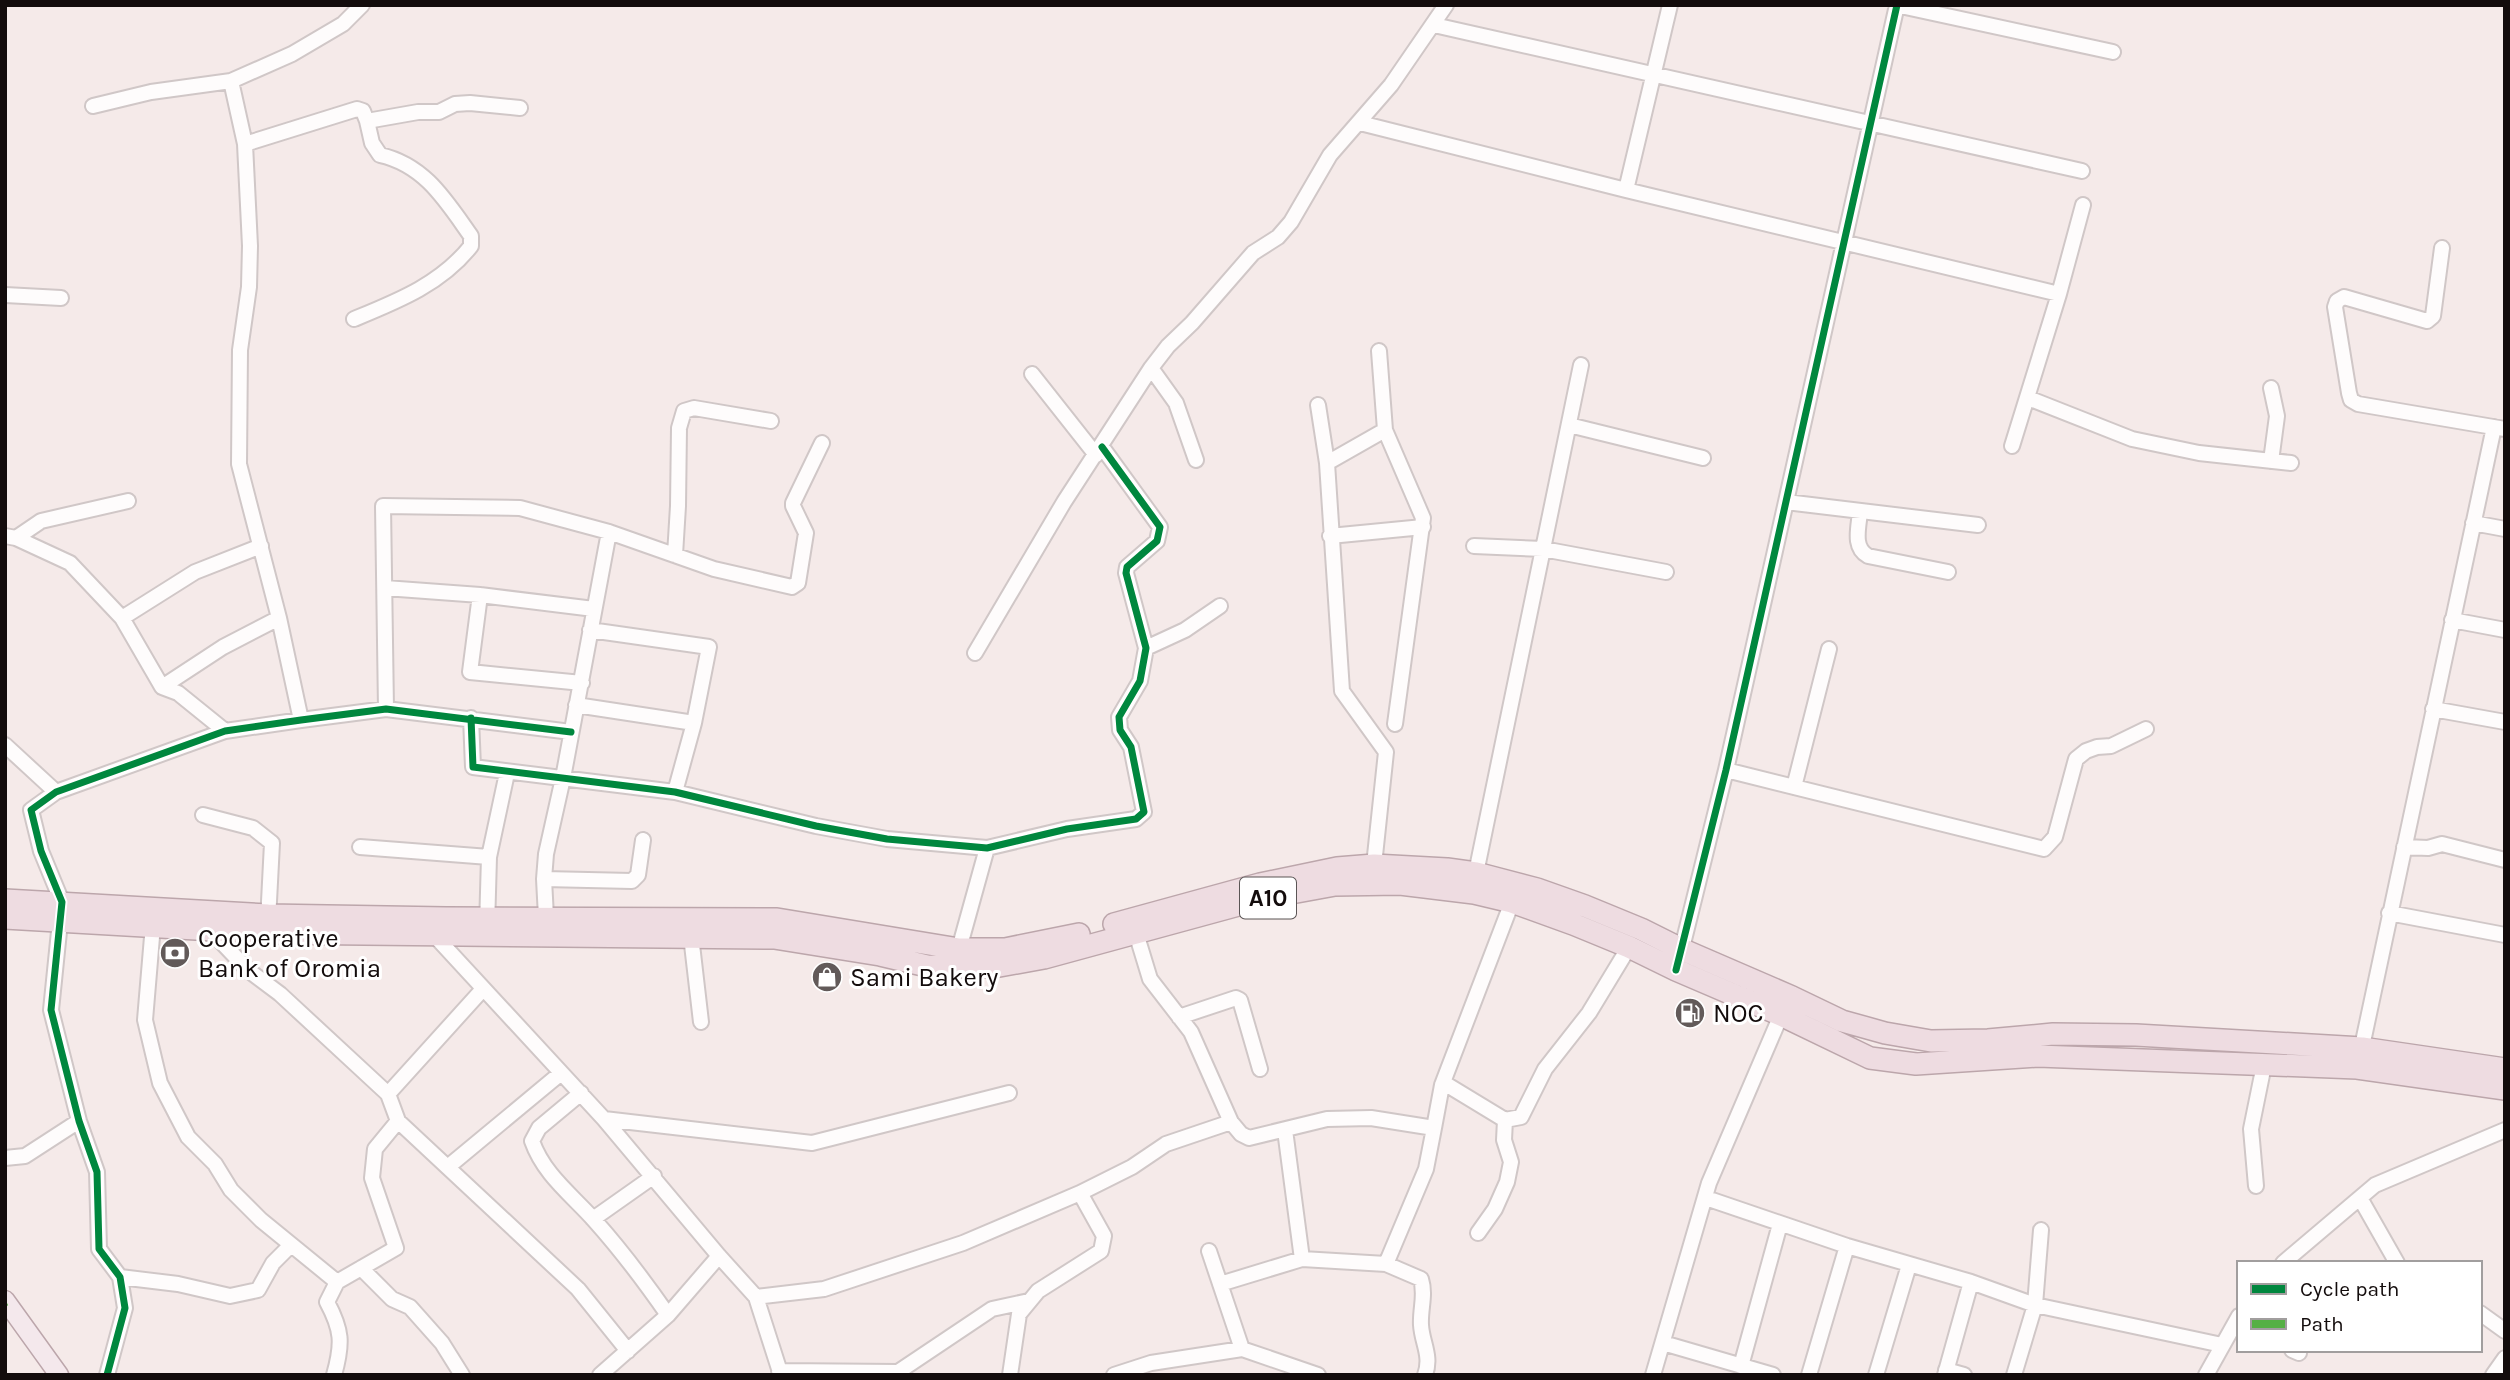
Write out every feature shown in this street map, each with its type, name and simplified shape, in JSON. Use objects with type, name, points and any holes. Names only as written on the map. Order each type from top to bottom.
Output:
[{"type":"highway","name":"A10","points":[[5,900],[153,925],[209,929],[268,924],[486,927],[775,939],[880,955],[927,966],[994,967],[1044,958],[1136,933],[1337,868],[1412,866],[1476,873],[1537,889],[1641,929],[1842,1021],[1885,1033],[1931,1041],[1988,1041],[2053,1034],[2136,1035],[2360,1058],[2505,1069]]},
{"type":"highway","name":"A10","points":[[5,918],[61,911],[435,936],[546,917],[777,919],[959,949],[1005,949],[1056,940],[1262,891],[1366,883],[1436,887],[1512,902],[1629,947],[1870,1058],[1916,1064],[2038,1056],[2264,1065],[2360,1058],[2505,1089]]},
{"type":"main road","points":[[6,1302],[59,1375]]},
{"type":"street","points":[[93,106],[151,92],[231,80],[292,54],[343,24],[362,5]]},
{"type":"street","points":[[975,653],[1064,502],[1151,368],[1253,253],[1278,237],[1331,155],[1391,85],[1446,5]]},
{"type":"street","points":[[1626,190],[1670,5]]},
{"type":"street","points":[[1676,970],[1726,770],[1897,5],[2113,52]]},
{"type":"street","points":[[1434,25],[2082,171]]},
{"type":"street","points":[[231,80],[245,144],[250,246],[249,287],[240,350],[239,464],[279,618],[301,720]]},
{"type":"street","points":[[368,121],[418,112],[439,112],[455,104],[520,108]]},
{"type":"street","points":[[245,144],[357,109],[363,111],[368,121],[372,144],[380,155],[397,159],[433,184],[471,236],[471,246],[457,265],[438,279],[402,299],[354,319]]},
{"type":"street","points":[[1360,123],[2059,295]]},
{"type":"street","points":[[2012,446],[2059,295],[2083,205]]},
{"type":"street","points":[[2360,1058],[2473,523],[2500,428],[2358,404],[2351,400],[2335,307],[2337,300],[2344,297],[2427,321],[2433,316],[2442,248]]},
{"type":"street","points":[[5,295],[61,298]]},
{"type":"street","points":[[1379,351],[1385,430],[1421,510],[1423,527],[1395,724]]},
{"type":"street","points":[[1476,873],[1581,365]]},
{"type":"street","points":[[1151,368],[1176,403],[1196,460]]},
{"type":"street","points":[[471,718],[473,767],[674,792],[816,826],[875,837],[987,848],[1067,829],[1136,819],[1144,813],[1130,747],[1120,730],[1119,717],[1140,681],[1146,648],[1126,573],[1127,567],[1157,541],[1160,527],[1032,374]]},
{"type":"street","points":[[2271,388],[2277,416],[2271,461]]},
{"type":"street","points":[[2028,398],[2132,439],[2199,453],[2291,463]]},
{"type":"street","points":[[1318,405],[1327,463],[1342,691],[1386,752],[1374,865]]},
{"type":"street","points":[[674,555],[679,428],[684,411],[694,408],[771,421]]},
{"type":"street","points":[[1569,425],[1703,458]]},
{"type":"street","points":[[1327,463],[1385,430]]},
{"type":"street","points":[[386,709],[383,506],[520,508],[609,532],[714,569],[792,587],[798,583],[806,533],[793,503],[822,443]]},
{"type":"street","points":[[11,537],[41,521],[128,501]]},
{"type":"street","points":[[1786,502],[1978,526]]},
{"type":"street","points":[[1860,511],[1858,546],[1862,553],[1948,572]]},
{"type":"street","points":[[2473,523],[2505,529]]},
{"type":"street","points":[[1330,536],[1423,527]]},
{"type":"street","points":[[546,917],[545,854],[563,778],[609,532]]},
{"type":"street","points":[[11,537],[70,564],[122,618],[162,687],[178,693],[225,731]]},
{"type":"street","points":[[122,618],[195,572],[261,546]]},
{"type":"street","points":[[1474,546],[1543,549],[1666,572]]},
{"type":"street","points":[[385,589],[480,594],[594,608]]},
{"type":"street","points":[[480,594],[470,672],[582,682]]},
{"type":"street","points":[[1146,648],[1185,630],[1220,606]]},
{"type":"street","points":[[162,687],[223,647],[279,618]]},
{"type":"street","points":[[2452,620],[2505,630]]},
{"type":"street","points":[[590,630],[709,647],[694,723],[674,792]]},
{"type":"street","points":[[1794,787],[1829,649]]},
{"type":"street","points":[[576,705],[694,723]]},
{"type":"street","points":[[107,1375],[125,1308],[120,1276],[99,1249],[97,1172],[79,1121],[51,1010],[61,911],[31,810],[56,792],[225,731],[301,720],[386,709],[570,732]]},
{"type":"street","points":[[2433,709],[2505,722]]},
{"type":"street","points":[[1726,770],[2044,849],[2055,838],[2076,759],[2086,751],[2097,747],[2110,747],[2146,729]]},
{"type":"street","points":[[5,745],[56,792]]},
{"type":"street","points":[[486,927],[489,857],[508,773]]},
{"type":"street","points":[[203,815],[253,828],[272,843],[268,924]]},
{"type":"street","points":[[544,879],[632,881],[638,875],[643,840]]},
{"type":"street","points":[[2403,847],[2428,848],[2442,844],[2505,860]]},
{"type":"street","points":[[360,847],[489,857]]},
{"type":"street","points":[[959,949],[987,848]]},
{"type":"street","points":[[1386,1264],[1426,1169],[1442,1085],[1512,902]]},
{"type":"street","points":[[2389,913],[2505,935]]},
{"type":"street","points":[[153,925],[145,1020],[160,1083],[188,1137],[215,1164],[231,1190],[261,1220],[337,1282]]},
{"type":"street","points":[[209,929],[248,970],[280,994],[388,1094],[398,1121],[578,1289],[628,1351]]},
{"type":"street","points":[[1136,933],[1150,979],[1191,1032],[1231,1122],[1241,1135],[1249,1138],[1327,1119],[1371,1118],[1434,1128]]},
{"type":"street","points":[[435,936],[581,1093],[756,1297],[780,1373],[898,1372],[992,1309],[1030,1301]]},
{"type":"street","points":[[691,936],[702,1023]]},
{"type":"street","points":[[1442,1085],[1449,1086],[1505,1120],[1521,1117],[1545,1069],[1590,1013],[1629,947]]},
{"type":"street","points":[[388,1094],[483,989]]},
{"type":"street","points":[[1179,1017],[1236,998],[1240,1000],[1260,1069]]},
{"type":"street","points":[[1653,1375],[1720,1157],[1781,1015]]},
{"type":"street","points":[[2133,1058],[2136,1035]]},
{"type":"street","points":[[2256,1186],[2251,1129],[2264,1065]]},
{"type":"street","points":[[449,1166],[561,1073]]},
{"type":"street","points":[[581,1093],[539,1128],[532,1141],[538,1157],[562,1189],[593,1219],[637,1271],[668,1315]]},
{"type":"street","points":[[604,1119],[812,1143],[1009,1094]]},
{"type":"street","points":[[1478,1233],[1495,1209],[1507,1182],[1511,1162],[1504,1140],[1505,1120]]},
{"type":"street","points":[[5,1158],[25,1156],[79,1121]]},
{"type":"street","points":[[334,1375],[339,1356],[340,1325],[327,1302],[337,1282],[396,1248],[372,1178],[375,1149],[398,1121]]},
{"type":"street","points":[[756,1297],[824,1289],[963,1244],[1080,1193],[1132,1167],[1166,1144],[1231,1122]]},
{"type":"street","points":[[1285,1130],[1302,1259]]},
{"type":"street","points":[[2285,1261],[2375,1185],[2505,1130]]},
{"type":"street","points":[[593,1219],[654,1176]]},
{"type":"street","points":[[1010,1375],[1019,1314],[1038,1291],[1101,1251],[1104,1236],[1080,1193]]},
{"type":"street","points":[[1706,1198],[2035,1305],[2222,1345]]},
{"type":"street","points":[[2360,1198],[2396,1261]]},
{"type":"street","points":[[1737,1368],[1780,1224]]},
{"type":"street","points":[[2014,1375],[2035,1305],[2041,1230]]},
{"type":"street","points":[[120,1276],[178,1284],[230,1296],[258,1290],[273,1263],[291,1245]]},
{"type":"street","points":[[1809,1375],[1847,1246]]},
{"type":"street","points":[[1209,1251],[1242,1349]]},
{"type":"street","points":[[600,1375],[668,1315],[719,1256]]},
{"type":"street","points":[[1220,1284],[1302,1259],[1386,1264],[1421,1279],[1424,1290],[1421,1325],[1429,1356],[1425,1375]]},
{"type":"street","points":[[1876,1375],[1909,1265]]},
{"type":"street","points":[[361,1268],[392,1299],[410,1307],[442,1343],[462,1375]]},
{"type":"street","points":[[1964,1375],[1945,1372],[1971,1282]]},
{"type":"street","points":[[2482,1314],[2505,1331]]},
{"type":"street","points":[[2206,1375],[2237,1323]]},
{"type":"street","points":[[1663,1343],[1737,1368],[1773,1375]]},
{"type":"street","points":[[1114,1375],[1151,1363],[1242,1349],[1318,1375]]},
{"type":"street","points":[[2493,1375],[2505,1359]]},
{"type":"cycle path","points":[[1676,970],[1726,770],[1897,5]]},
{"type":"cycle path","points":[[471,718],[473,767],[675,792],[816,826],[887,839],[987,848],[1067,829],[1136,819],[1144,812],[1131,747],[1120,730],[1119,717],[1140,681],[1146,648],[1126,573],[1127,567],[1157,541],[1160,527],[1102,447]]},
{"type":"cycle path","points":[[107,1375],[125,1308],[120,1277],[99,1249],[97,1172],[79,1121],[51,1010],[62,902],[41,851],[31,810],[56,792],[225,731],[301,720],[386,709],[571,732]]},
{"type":"place","name":"Cooperative Bank of Oromia","points":[[175,953]]},
{"type":"place","name":"Sami Bakery","points":[[827,977]]},
{"type":"place","name":"NOC","points":[[1690,1013]]}]
